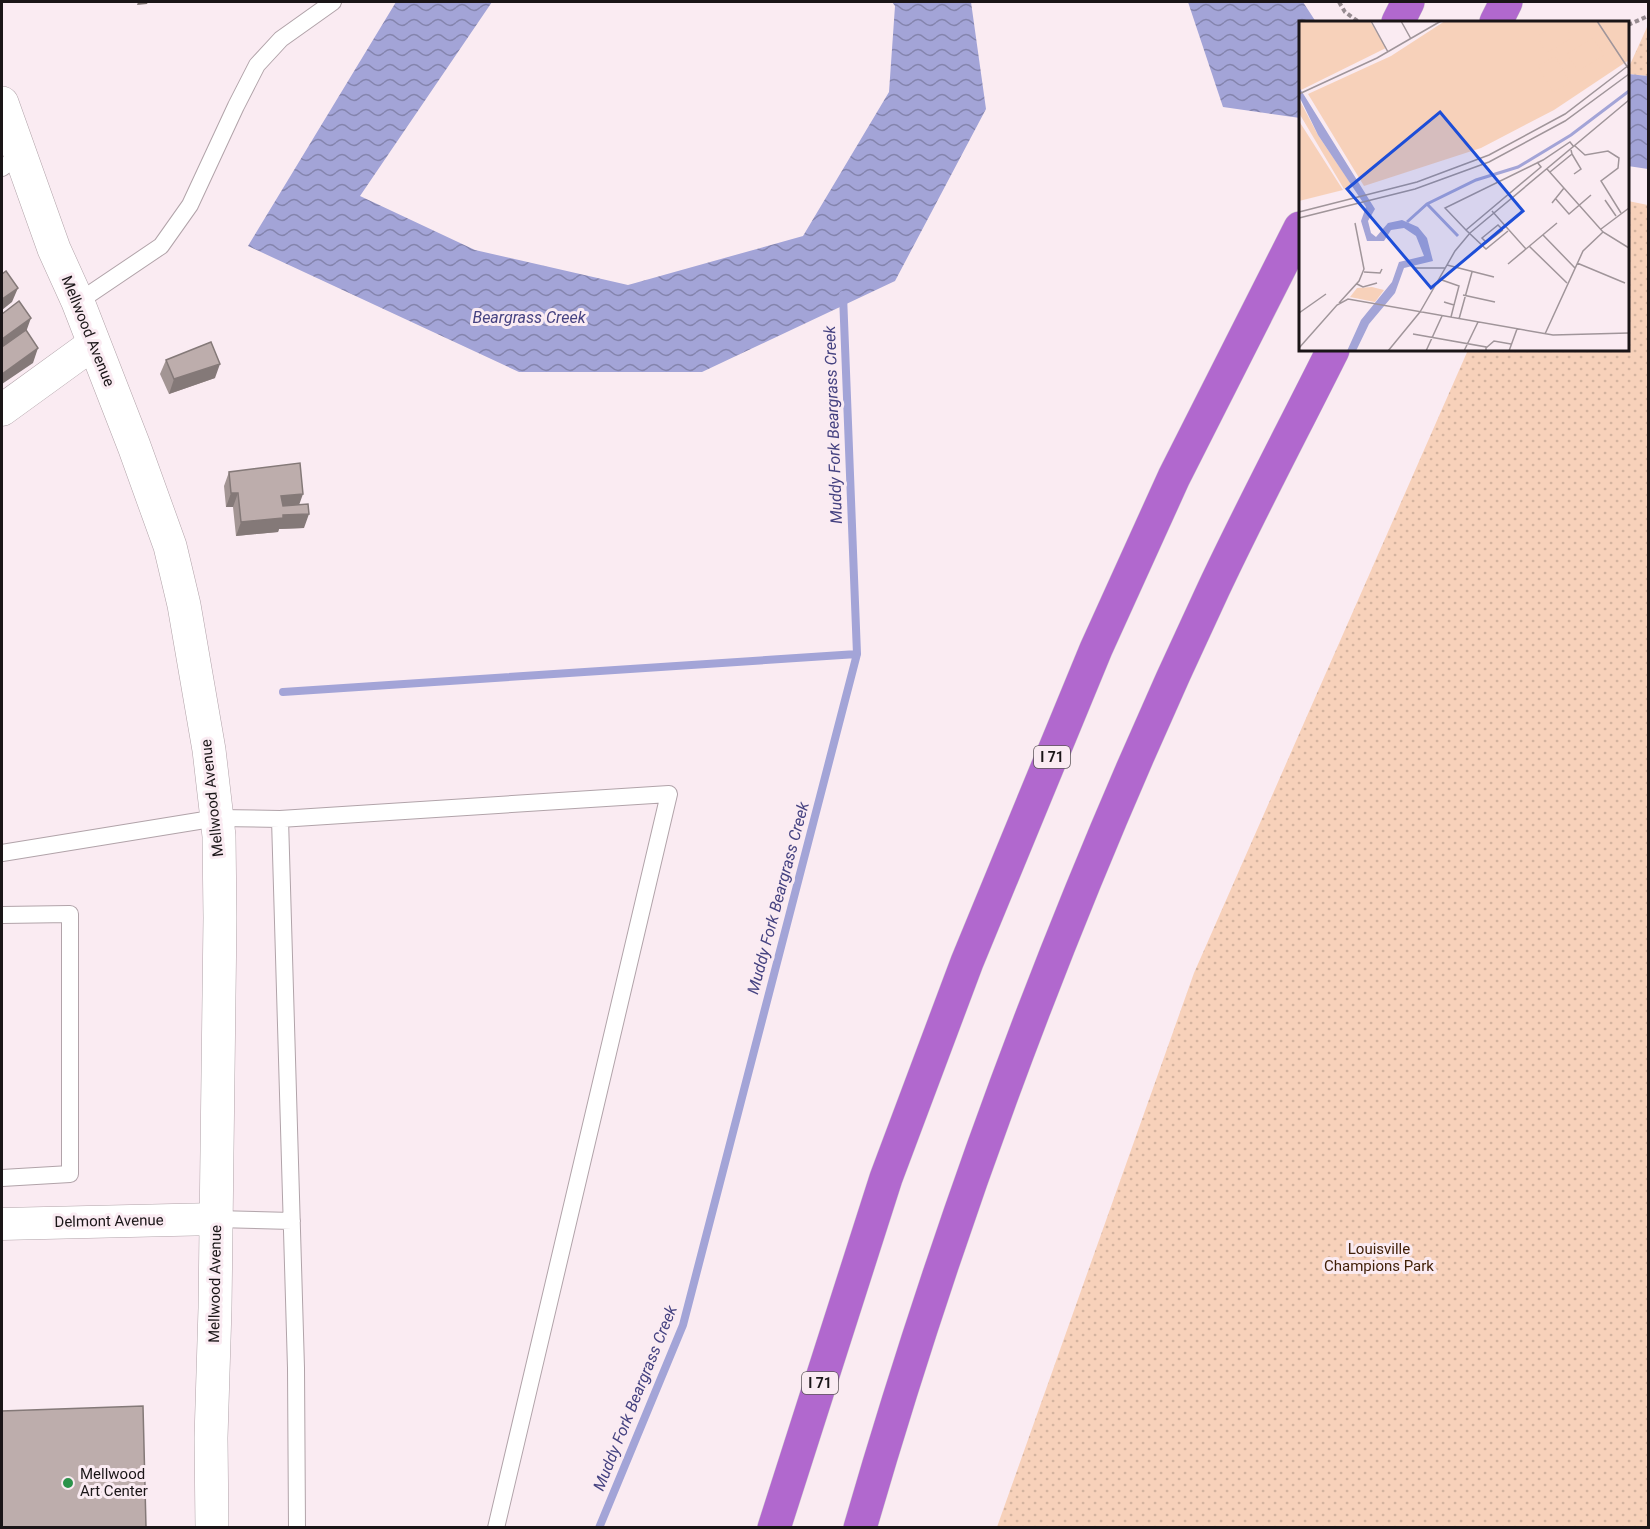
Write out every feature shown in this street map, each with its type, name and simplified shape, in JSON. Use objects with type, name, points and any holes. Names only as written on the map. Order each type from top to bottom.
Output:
[{"type":"highway","points":[[1398,21],[1408,2]]},
{"type":"highway","points":[[1496,21],[1506,2]]},
{"type":"highway","name":"I 71","points":[[774,1527],[886,1178],[967,962],[1096,649],[1174,477],[1298,234]]},
{"type":"highway","points":[[860,1527],[932,1296],[990,1128],[1047,976],[1146,738],[1214,589],[1332,351]]},
{"type":"street","name":"Mellwood Avenue","points":[[2,103],[11,161],[78,303],[134,446],[172,556],[184,604],[209,750],[219,836],[220,918],[211,1438],[212,1527]]},
{"type":"street","points":[[2,410],[93,344]]},
{"type":"street","name":"Delmont Avenue","points":[[2,1224],[216,1219]]},
{"type":"lane","points":[[78,303],[161,246],[190,205],[257,65],[281,39],[333,2]]},
{"type":"lane","points":[[2,853],[217,818],[280,819],[669,794],[496,1527]]},
{"type":"lane","points":[[280,819],[296,1368],[297,1527]]},
{"type":"lane","points":[[2,915],[70,914],[69,1174],[2,1178]]},
{"type":"lane","points":[[216,1219],[292,1221]]},
{"type":"path","points":[[1339,2],[1345,12],[1358,21]]},
{"type":"path","points":[[1629,25],[1648,16]]},
{"type":"green space","points":[[1648,25],[1648,76],[1629,74],[1629,67]]},
{"type":"green space","name":"Louisville Champions Park","points":[[1629,201],[1648,205],[1648,1527],[997,1527],[1194,973],[1468,351],[1629,351]]},
{"type":"water","name":"Beargrass Creek","points":[[396,2],[492,2],[360,196],[475,250],[628,285],[803,236],[889,92],[895,6],[892,2],[971,2],[986,109],[895,281],[702,372],[519,372],[248,246]]},
{"type":"water","points":[[1188,2],[1303,2],[1315,21],[1299,21],[1299,118],[1223,107]]},
{"type":"water","points":[[1629,74],[1648,76],[1648,169],[1629,166]]},
{"type":"building","points":[[6,271],[18,288],[2,299],[2,274]]},
{"type":"building","points":[[19,301],[31,318],[2,339],[2,314]]},
{"type":"building","points":[[26,330],[38,348],[2,374],[2,347]]},
{"type":"building","points":[[211,342],[220,364],[174,379],[166,360]]},
{"type":"building","points":[[300,463],[303,494],[281,496],[283,506],[308,504],[309,514],[283,515],[283,518],[241,522],[238,493],[231,493],[229,472]]},
{"type":"building","name":"Mellwood Art Center","points":[[143,1406],[146,1527],[2,1527],[2,1411]]},
{"type":"waterway","name":"Muddy Fork Beargrass Creek","points":[[599,1528],[683,1325],[857,654],[843,295]]},
{"type":"waterway","points":[[283,692],[857,654]]},
{"type":"place","name":"Mellwood Art Center","points":[[68,1483]]}]
